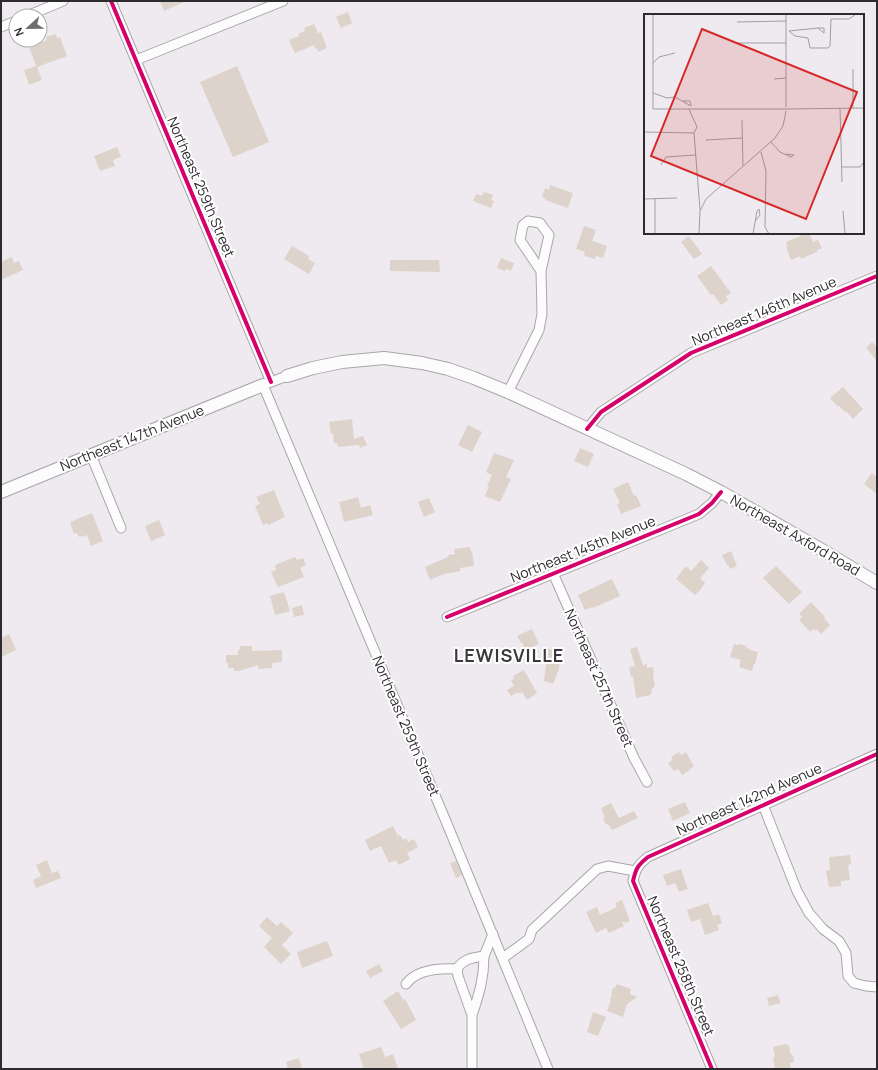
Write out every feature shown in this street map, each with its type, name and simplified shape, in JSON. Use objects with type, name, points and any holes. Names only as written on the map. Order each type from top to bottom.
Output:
[{"type":"main road","name":"Northeast Axford Road","points":[[287,376],[313,368],[342,362],[384,358],[422,363],[448,369],[474,378],[508,392],[686,474],[721,492],[877,583]]},
{"type":"main road","name":"Northeast 147th Avenue","points":[[1,492],[267,383]]},
{"type":"street","points":[[46,8],[62,1]]},
{"type":"street","name":"Northeast 259th Street","points":[[112,1],[548,1069]]},
{"type":"street","points":[[136,60],[283,1]]},
{"type":"street","points":[[508,392],[539,330],[542,314],[541,271],[549,235],[540,223],[528,221],[523,224],[520,240],[541,271]]},
{"type":"street","name":"Northeast 146th Avenue","points":[[586,428],[600,412],[691,353],[877,276]]},
{"type":"street","name":"Northeast Axford Road","points":[[267,383],[287,376]]},
{"type":"street","points":[[91,455],[121,528]]},
{"type":"street","name":"Northeast 145th Avenue","points":[[447,616],[699,514],[712,503],[721,492]]},
{"type":"street","name":"Northeast 257th Street","points":[[553,573],[634,758],[647,782]]},
{"type":"street","name":"Northeast 142nd Avenue","points":[[635,871],[648,857],[877,754]]},
{"type":"street","points":[[763,805],[797,891],[809,913],[823,929],[839,940],[846,953],[848,976],[854,983],[877,987]]},
{"type":"street","points":[[503,958],[529,939],[532,930],[597,869],[608,866],[635,871]]},
{"type":"street","name":"Northeast 258th Street","points":[[635,871],[633,881],[712,1069]]},
{"type":"street","points":[[472,1015],[480,993],[484,968],[484,956],[493,934]]},
{"type":"street","points":[[472,1069],[472,1015],[458,976],[457,969],[465,960],[484,956]]},
{"type":"street","points":[[406,984],[413,977],[422,973],[457,969]]},
{"type":"building","points":[[160,1],[186,1],[164,11]]},
{"type":"building","points":[[348,12],[352,23],[341,28],[336,17]]},
{"type":"building","points":[[314,24],[318,33],[321,32],[327,48],[318,52],[314,45],[295,53],[289,40],[299,36],[298,34],[305,31],[304,28]]},
{"type":"building","points":[[56,34],[57,38],[60,37],[67,56],[37,67],[42,80],[29,85],[24,70],[36,66],[29,48],[48,48],[48,36]]},
{"type":"building","points":[[237,66],[269,142],[233,157],[200,82]]},
{"type":"building","points":[[117,147],[121,157],[113,160],[115,166],[100,171],[94,156]]},
{"type":"building","points":[[550,185],[573,193],[568,208],[545,200],[546,199],[542,197],[545,188],[549,190]]},
{"type":"building","points":[[484,192],[493,195],[491,200],[494,201],[491,208],[473,201],[476,194],[482,196]]},
{"type":"building","points":[[584,226],[596,230],[592,241],[607,246],[603,258],[596,256],[595,259],[584,256],[585,252],[576,249]]},
{"type":"building","points":[[800,234],[809,234],[813,242],[818,240],[822,248],[817,250],[817,252],[801,259],[800,256],[791,260],[786,247],[786,242],[801,236]]},
{"type":"building","points":[[689,236],[702,254],[694,259],[681,242]]},
{"type":"building","points":[[292,246],[309,256],[308,259],[315,263],[309,274],[284,259]]},
{"type":"building","points":[[12,257],[14,263],[19,261],[23,270],[1,280],[1,262]]},
{"type":"building","points":[[501,258],[514,263],[511,271],[506,269],[505,271],[497,268]]},
{"type":"building","points":[[390,260],[439,260],[440,272],[390,271]]},
{"type":"building","points":[[711,266],[731,293],[726,296],[728,300],[721,305],[713,294],[711,295],[697,276]]},
{"type":"building","points":[[872,342],[877,347],[877,361],[866,348]]},
{"type":"building","points":[[843,387],[863,409],[853,419],[846,411],[845,412],[839,406],[838,407],[830,398]]},
{"type":"building","points":[[352,419],[354,439],[363,436],[367,445],[360,448],[359,445],[338,447],[337,443],[334,443],[333,433],[331,434],[329,422]]},
{"type":"building","points":[[468,425],[482,432],[472,452],[458,445]]},
{"type":"building","points":[[580,448],[594,454],[588,467],[574,461]]},
{"type":"building","points":[[494,453],[514,460],[506,477],[511,479],[500,502],[485,496],[489,486],[487,486],[492,475],[486,472]]},
{"type":"building","points":[[872,473],[877,477],[877,494],[864,484]]},
{"type":"building","points":[[628,482],[634,496],[636,495],[641,506],[621,514],[617,504],[620,503],[613,489]]},
{"type":"building","points":[[274,490],[285,517],[268,525],[267,523],[263,525],[255,506],[260,504],[256,497]]},
{"type":"building","points":[[358,497],[361,508],[370,505],[373,515],[344,522],[339,502]]},
{"type":"building","points":[[429,498],[435,512],[424,517],[418,502]]},
{"type":"building","points":[[92,513],[103,541],[91,546],[87,535],[79,537],[77,533],[74,534],[70,522]]},
{"type":"building","points":[[159,520],[165,535],[151,541],[145,526]]},
{"type":"building","points":[[470,547],[474,566],[460,568],[461,571],[444,574],[430,580],[425,567],[448,557],[448,555],[455,554],[454,549]]},
{"type":"building","points":[[731,551],[737,566],[730,569],[722,555]]},
{"type":"building","points":[[295,557],[297,560],[303,558],[306,565],[300,568],[304,577],[278,587],[271,572],[276,570],[275,565]]},
{"type":"building","points":[[701,560],[709,568],[700,578],[705,583],[695,595],[676,579],[686,566],[691,571]]},
{"type":"building","points":[[776,566],[802,592],[789,604],[763,578]]},
{"type":"building","points":[[612,579],[620,596],[585,610],[578,595]]},
{"type":"building","points":[[284,592],[290,611],[275,615],[270,596]]},
{"type":"building","points":[[811,602],[825,617],[824,618],[830,625],[821,634],[816,629],[815,631],[813,629],[810,632],[799,620],[802,617],[799,614]]},
{"type":"building","points":[[302,605],[304,615],[294,617],[292,608]]},
{"type":"building","points":[[532,629],[539,644],[525,650],[522,642],[521,643],[517,636]]},
{"type":"building","points":[[9,634],[16,650],[1,657],[1,638]]},
{"type":"building","points":[[734,644],[747,646],[746,648],[758,652],[752,671],[739,667],[741,660],[730,657]]},
{"type":"building","points":[[241,646],[252,646],[252,651],[282,650],[282,662],[272,663],[272,668],[258,669],[258,665],[239,671],[234,671],[234,668],[228,668],[228,663],[226,663],[226,655],[238,655]]},
{"type":"building","points":[[637,647],[643,665],[647,664],[647,668],[653,667],[655,687],[652,688],[651,695],[636,698],[633,677],[631,677],[629,667],[635,666],[630,649]]},
{"type":"building","points":[[548,649],[561,651],[559,669],[553,684],[544,681]]},
{"type":"building","points":[[524,670],[537,693],[527,700],[522,692],[519,694],[518,692],[511,696],[507,690],[514,686],[511,680],[514,679],[513,676]]},
{"type":"building","points":[[679,752],[681,755],[686,752],[694,766],[682,775],[678,769],[674,771],[668,763],[673,760],[671,757]]},
{"type":"building","points":[[685,802],[690,813],[673,821],[668,809]]},
{"type":"building","points":[[611,803],[619,818],[634,811],[638,818],[612,830],[603,818],[605,817],[601,808]]},
{"type":"building","points":[[393,826],[398,836],[400,835],[403,840],[406,838],[408,842],[414,839],[418,847],[407,853],[410,859],[399,865],[396,860],[389,863],[381,846],[370,851],[365,840]]},
{"type":"building","points":[[850,855],[851,864],[848,865],[850,880],[841,881],[841,886],[829,887],[826,871],[830,870],[829,857]]},
{"type":"building","points":[[47,860],[52,873],[58,871],[61,878],[36,888],[33,880],[41,876],[36,865]]},
{"type":"building","points":[[456,861],[462,875],[456,878],[450,863]]},
{"type":"building","points":[[681,869],[688,889],[679,892],[675,883],[667,886],[663,875]]},
{"type":"building","points":[[622,900],[630,921],[625,923],[622,922],[624,926],[609,933],[606,928],[596,933],[586,912],[597,907],[600,915],[617,907],[615,903]]},
{"type":"building","points":[[708,903],[713,916],[719,914],[722,923],[717,925],[719,930],[705,935],[700,919],[691,922],[687,910]]},
{"type":"building","points":[[267,917],[277,926],[281,922],[293,933],[282,945],[291,954],[281,964],[264,947],[272,938],[259,926]]},
{"type":"building","points":[[327,941],[333,956],[302,968],[297,952]]},
{"type":"building","points":[[379,964],[383,971],[370,978],[366,971]]},
{"type":"building","points":[[617,984],[631,989],[630,994],[637,997],[627,1004],[623,1017],[607,1011],[611,1000],[613,987],[615,988]]},
{"type":"building","points":[[398,991],[403,1000],[405,999],[416,1020],[401,1029],[383,1001]]},
{"type":"building","points":[[778,995],[781,1003],[769,1006],[767,998]]},
{"type":"building","points":[[593,1012],[606,1017],[598,1036],[587,1032]]},
{"type":"building","points":[[786,1044],[789,1046],[790,1053],[793,1056],[794,1062],[790,1063],[791,1069],[775,1069],[773,1047]]},
{"type":"building","points":[[381,1047],[385,1057],[393,1054],[398,1069],[364,1069],[359,1054]]},
{"type":"building","points":[[299,1058],[302,1069],[288,1069],[286,1062]]},
{"type":"cycle path","points":[[111,1],[271,382]]},
{"type":"cycle path","points":[[587,429],[601,412],[691,353],[877,276]]},
{"type":"cycle path","points":[[447,617],[699,514],[712,503],[721,492]]},
{"type":"cycle path","points":[[712,1069],[633,881],[636,870],[648,857],[877,754]]},
{"type":"district","name":"LEWISVILLE","points":[[509,656]]}]
